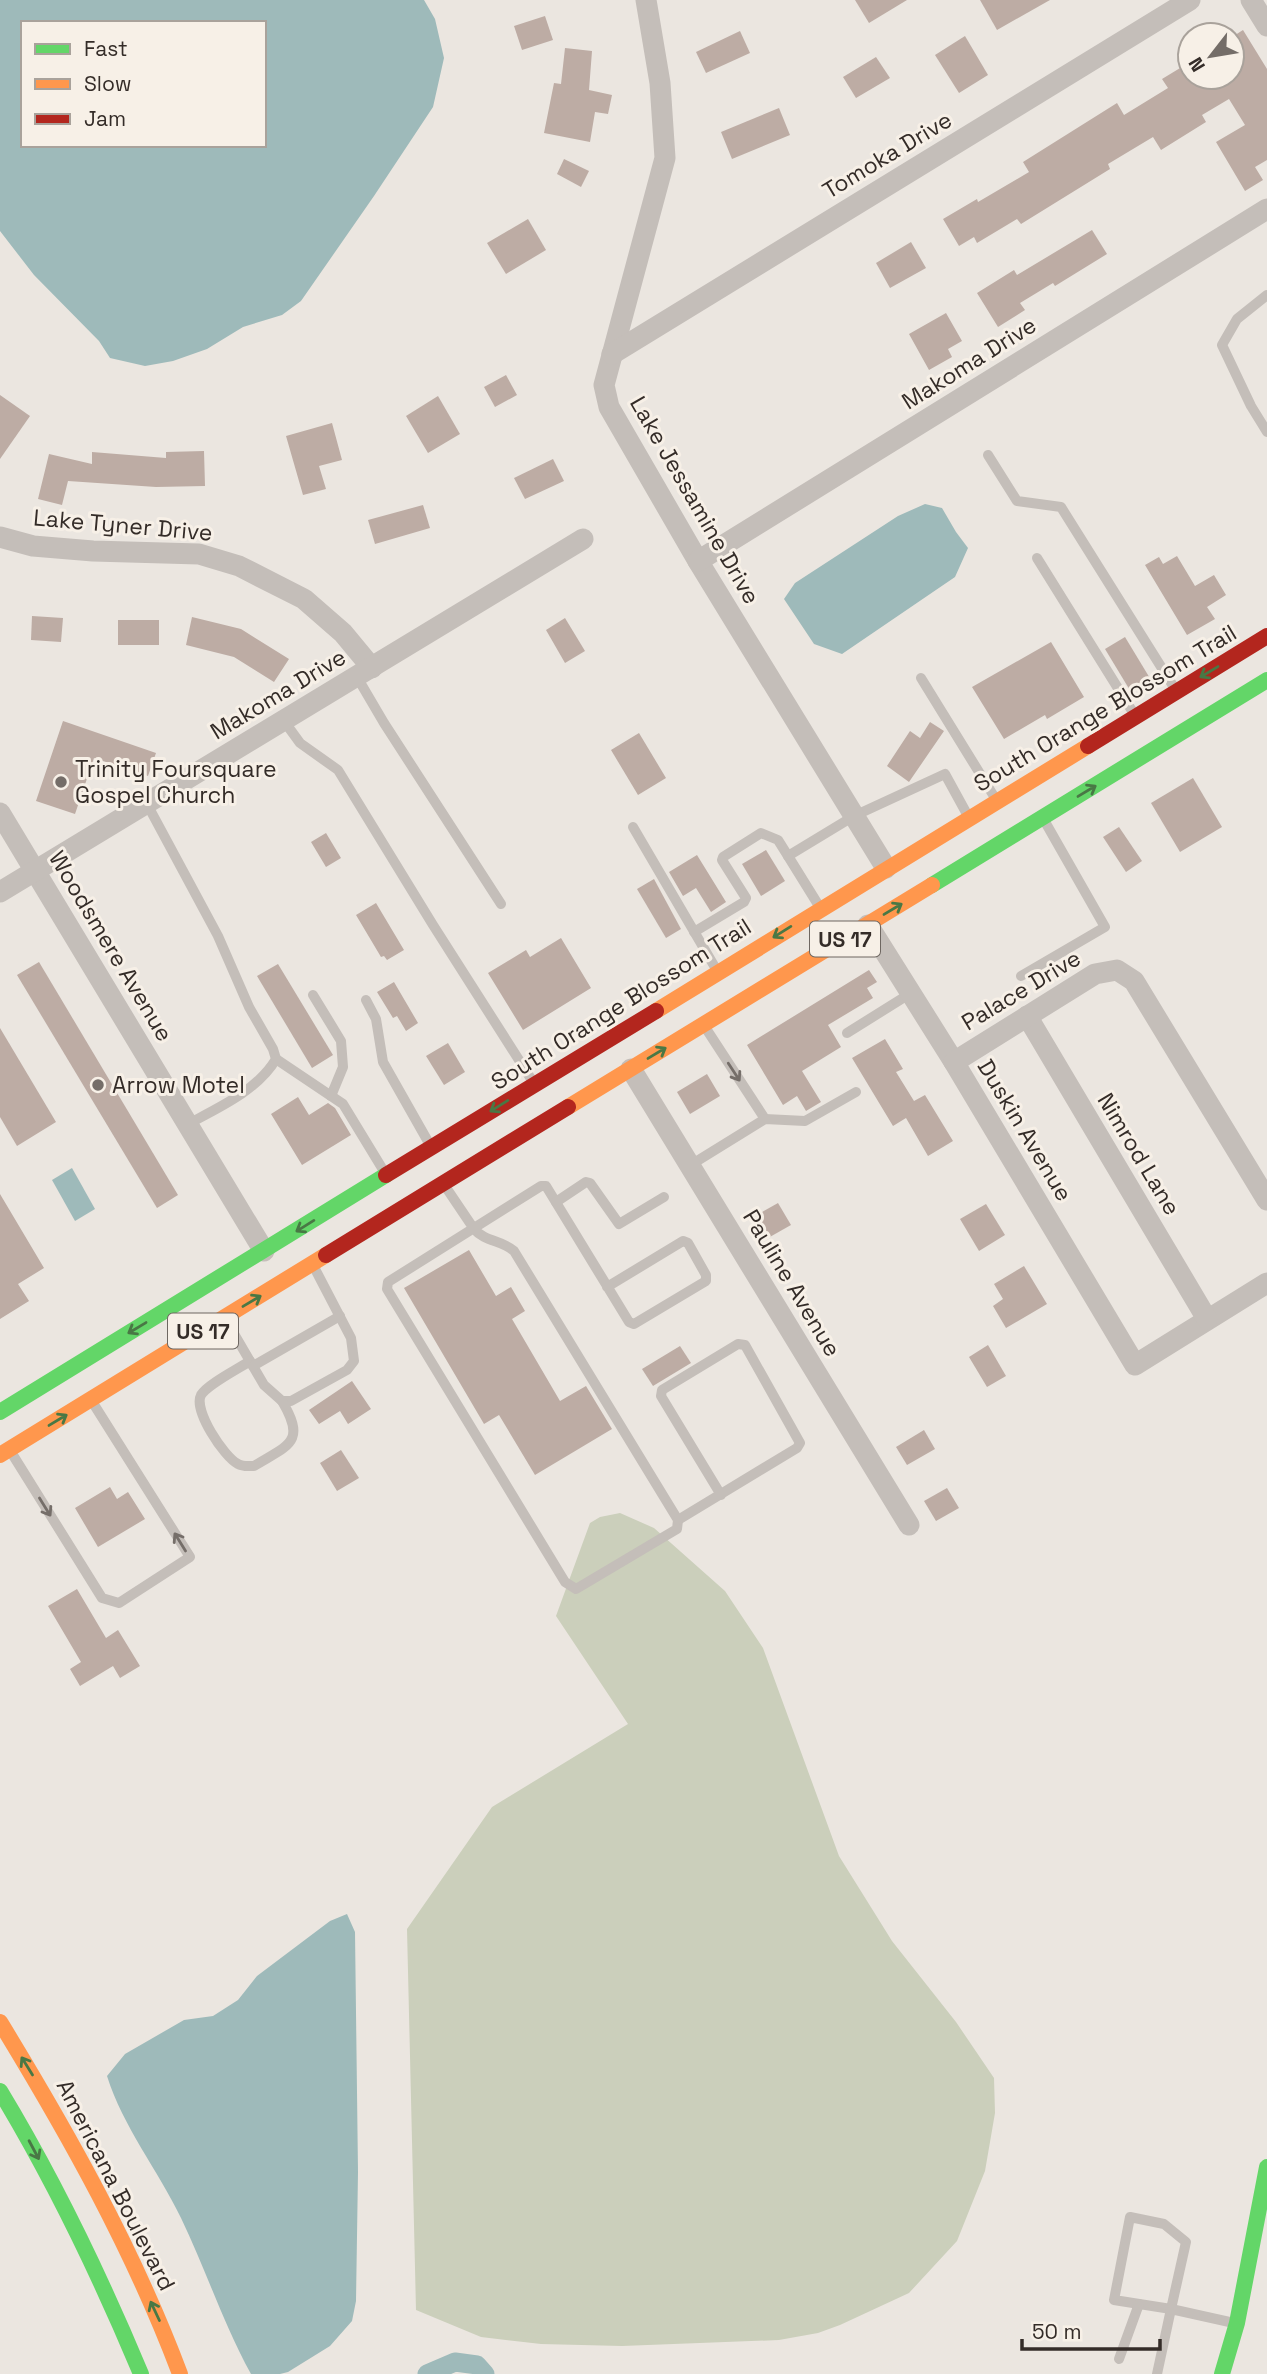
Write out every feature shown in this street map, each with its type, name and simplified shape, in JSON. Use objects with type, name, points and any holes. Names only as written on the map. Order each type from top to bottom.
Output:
[{"type":"main road","name":"South Orange Blossom Trail","points":[[0,1412],[1267,636]]},
{"type":"main road","name":"US 17","points":[[5,1452],[556,1115],[634,1053],[704,1025],[1267,680]]},
{"type":"main road","points":[[634,1053],[661,1006]]},
{"type":"main road","points":[[556,1115],[573,1094],[579,1081],[580,1056]]},
{"type":"main road","name":"Americana Boulevard","points":[[0,2022],[52,2106],[115,2225],[168,2339],[180,2374]]},
{"type":"main road","points":[[0,2091],[65,2209],[141,2374]]},
{"type":"main road","points":[[1222,2374],[1259,2252],[1267,2167]]},
{"type":"street","name":"Lake Jessamine Drive","points":[[646,0],[660,83],[665,158],[604,385],[609,407],[698,561],[886,868]]},
{"type":"street","name":"Tomoka Drive","points":[[612,354],[1190,0]]},
{"type":"street","points":[[1251,0],[1267,26]]},
{"type":"street","name":"Makoma Drive","points":[[698,561],[1267,209]]},
{"type":"street","name":"Lake Tyner Drive","points":[[0,537],[45,547],[199,554],[239,566],[304,599],[343,633],[364,672]]},
{"type":"street","name":"Makoma Drive","points":[[0,892],[583,539]]},
{"type":"street","name":"Woodsmere Avenue","points":[[0,813],[264,1251]]},
{"type":"street","name":"Duskin Avenue","points":[[868,925],[954,1062],[1135,1365],[1207,1319]]},
{"type":"street","name":"Palace Drive","points":[[954,1062],[1095,974],[1117,970],[1134,981],[1267,1200]]},
{"type":"street","name":"Nimrod Lane","points":[[1027,1016],[1207,1319]]},
{"type":"street","name":"Pauline Avenue","points":[[634,1053],[689,1166],[909,1525]]},
{"type":"street","points":[[1207,1319],[1267,1283]]},
{"type":"street","points":[[20,2124],[52,2106]]},
{"type":"lane","points":[[1267,295],[1237,319],[1222,345],[1251,407],[1267,432]]},
{"type":"lane","points":[[988,455],[1017,500],[1061,507],[1176,691]]},
{"type":"lane","points":[[1037,558],[1135,716]]},
{"type":"lane","points":[[364,672],[384,723],[501,904]]},
{"type":"lane","points":[[920,678],[996,801]]},
{"type":"lane","points":[[284,721],[300,743],[338,770],[534,1084]]},
{"type":"lane","points":[[788,856],[854,816],[946,774],[969,818]]},
{"type":"lane","points":[[147,804],[218,936],[249,1007],[274,1049],[276,1059],[271,1068],[250,1087],[188,1124]]},
{"type":"lane","points":[[1021,976],[1105,928],[1042,818]]},
{"type":"lane","points":[[633,827],[717,972]]},
{"type":"lane","points":[[694,932],[744,902],[746,898],[722,860],[761,833],[778,840],[820,909]]},
{"type":"lane","points":[[847,1033],[911,993]]},
{"type":"lane","points":[[313,995],[341,1041],[343,1067],[331,1096]]},
{"type":"lane","points":[[366,1000],[376,1019],[383,1062],[432,1147]]},
{"type":"lane","points":[[704,1025],[765,1119]]},
{"type":"lane","points":[[276,1059],[343,1104],[387,1175]]},
{"type":"lane","points":[[689,1166],[765,1119],[805,1121],[856,1092]]},
{"type":"lane","points":[[555,1202],[586,1182],[590,1183],[618,1224],[664,1197]]},
{"type":"lane","points":[[443,1184],[474,1229],[486,1239],[507,1245],[514,1251],[678,1520],[677,1528],[576,1589],[565,1582],[387,1289],[388,1282],[474,1229],[541,1186],[546,1186],[555,1202],[607,1287],[629,1322],[634,1324],[706,1281],[706,1275],[688,1243],[683,1241],[607,1287]]},
{"type":"lane","points":[[282,1401],[291,1401],[347,1370],[354,1361],[351,1338],[313,1264]]},
{"type":"lane","points":[[225,1318],[252,1363],[264,1385],[282,1401],[295,1429],[288,1446],[254,1466],[236,1463],[228,1456],[201,1413],[199,1403],[202,1394],[252,1363],[340,1316]]},
{"type":"lane","points":[[678,1520],[721,1495],[797,1448],[800,1443],[746,1345],[738,1343],[662,1390],[661,1396],[721,1495]]},
{"type":"lane","points":[[5,1452],[102,1598],[119,1603],[190,1557],[91,1400]]},
{"type":"lane","points":[[1157,2374],[1171,2309],[1186,2242],[1164,2224],[1130,2217],[1114,2300],[1171,2309],[1237,2323]]},
{"type":"lane","points":[[1119,2359],[1139,2304]]},
{"type":"green space","points":[[620,1513],[654,1528],[725,1591],[763,1648],[839,1856],[892,1941],[956,2022],[994,2078],[995,2113],[985,2171],[957,2241],[909,2293],[818,2333],[779,2340],[622,2346],[541,2344],[481,2337],[416,2310],[407,1929],[492,1807],[628,1724],[556,1616],[590,1523],[600,1517]]},
{"type":"water","points":[[0,0],[424,0],[435,19],[444,58],[433,107],[301,301],[282,315],[243,327],[207,349],[173,361],[145,366],[110,358],[99,341],[34,275],[0,231]]},
{"type":"water","points":[[925,504],[942,508],[968,548],[955,577],[842,654],[814,644],[784,599],[795,583],[898,516]]},
{"type":"water","points":[[72,1168],[95,1209],[75,1221],[52,1180]]},
{"type":"water","points":[[347,1914],[355,1932],[358,2172],[356,2301],[352,2321],[330,2346],[288,2372],[251,2374],[181,2218],[131,2131],[107,2076],[125,2054],[184,2020],[213,2016],[238,2000],[257,1976],[330,1921]]},
{"type":"building","points":[[855,0],[907,0],[869,23]]},
{"type":"building","points":[[980,0],[1050,0],[997,30]]},
{"type":"building","points":[[545,16],[553,40],[522,50],[514,26]]},
{"type":"building","points":[[740,31],[750,53],[706,73],[696,52]]},
{"type":"building","points":[[1246,35],[1267,69],[1267,160],[1255,167],[1263,180],[1245,191],[1216,142],[1245,125],[1229,99],[1202,115],[1206,122],[1161,150],[1153,137],[1108,164],[1110,169],[1021,224],[1017,219],[977,243],[974,237],[959,246],[943,219],[1029,172],[1023,162],[1117,103],[1124,115],[1168,88],[1162,79],[1176,70],[1176,91],[1246,91]]},
{"type":"building","points":[[965,36],[988,75],[959,93],[935,55]]},
{"type":"building","points":[[565,48],[592,51],[589,90],[612,95],[608,114],[595,112],[590,142],[544,133],[554,83],[561,84]]},
{"type":"building","points":[[876,57],[890,78],[856,98],[843,77]]},
{"type":"building","points":[[779,108],[790,135],[732,159],[721,132]]},
{"type":"building","points":[[564,159],[589,171],[581,187],[557,174]]},
{"type":"building","points":[[528,219],[546,250],[506,274],[487,243]]},
{"type":"building","points":[[1092,230],[1107,254],[1055,286],[1053,283],[1020,303],[1025,310],[998,327],[977,293],[1014,270],[1017,275]]},
{"type":"building","points":[[911,242],[926,268],[890,288],[876,263]]},
{"type":"building","points":[[946,313],[962,341],[948,349],[952,357],[929,370],[909,334]]},
{"type":"building","points":[[506,375],[517,395],[495,407],[484,387]]},
{"type":"building","points":[[0,395],[30,416],[0,459]]},
{"type":"building","points":[[438,396],[460,434],[428,453],[406,416]]},
{"type":"building","points":[[332,423],[342,460],[319,466],[326,489],[303,495],[286,436]]},
{"type":"building","points":[[204,451],[205,486],[156,487],[68,481],[62,505],[38,499],[49,454],[92,464],[92,452],[166,458],[166,452]]},
{"type":"building","points":[[553,459],[564,481],[525,499],[514,478]]},
{"type":"building","points":[[423,505],[430,528],[375,544],[368,520]]},
{"type":"building","points":[[1177,556],[1195,586],[1214,575],[1226,595],[1207,607],[1215,619],[1187,635],[1145,565],[1159,557],[1163,564]]},
{"type":"building","points":[[32,616],[63,618],[61,642],[31,640]]},
{"type":"building","points":[[192,617],[241,629],[289,659],[274,682],[234,657],[186,645]]},
{"type":"building","points":[[565,618],[585,651],[565,663],[546,630]]},
{"type":"building","points":[[118,620],[159,620],[159,645],[118,645]]},
{"type":"building","points":[[1125,637],[1151,680],[1131,692],[1105,649]]},
{"type":"building","points":[[1051,642],[1084,697],[1047,719],[1045,715],[1004,739],[972,687]]},
{"type":"building","points":[[63,721],[156,753],[148,776],[94,758],[75,814],[36,801]]},
{"type":"building","points":[[930,722],[944,731],[909,782],[887,766],[910,731],[920,738]]},
{"type":"building","points":[[639,733],[666,778],[638,795],[611,750]]},
{"type":"building","points":[[1193,778],[1222,827],[1180,852],[1151,803]]},
{"type":"building","points":[[1119,827],[1142,861],[1126,872],[1103,837]]},
{"type":"building","points":[[326,833],[341,858],[326,867],[311,842]]},
{"type":"building","points":[[766,850],[785,881],[761,896],[742,864]]},
{"type":"building","points":[[697,855],[726,902],[711,912],[696,888],[683,896],[669,872]]},
{"type":"building","points":[[654,879],[681,929],[666,938],[637,889]]},
{"type":"building","points":[[376,903],[404,950],[387,960],[384,956],[381,957],[356,915]]},
{"type":"building","points":[[561,938],[591,988],[523,1030],[488,973],[526,950],[530,957]]},
{"type":"building","name":"Arrow Motel","points":[[39,962],[178,1195],[157,1208],[17,975]]},
{"type":"building","points":[[278,964],[333,1055],[312,1068],[257,976]]},
{"type":"building","points":[[869,970],[877,982],[867,988],[873,998],[828,1025],[841,1047],[802,1071],[821,1102],[806,1111],[797,1096],[783,1105],[747,1045]]},
{"type":"building","points":[[394,982],[418,1023],[406,1031],[397,1016],[393,1018],[377,992]]},
{"type":"building","name":"Arrow Motel","points":[[0,1028],[56,1122],[17,1146],[0,1117]]},
{"type":"building","points":[[885,1039],[903,1069],[896,1072],[914,1101],[925,1095],[953,1141],[928,1156],[906,1118],[893,1126],[852,1058]]},
{"type":"building","points":[[448,1043],[465,1072],[444,1085],[426,1056]]},
{"type":"building","points":[[707,1074],[720,1096],[690,1114],[677,1092]]},
{"type":"building","points":[[298,1097],[309,1115],[328,1103],[335,1108],[351,1135],[302,1165],[271,1114]]},
{"type":"building","points":[[0,1194],[44,1268],[18,1284],[29,1301],[0,1319]]},
{"type":"building","points":[[778,1203],[791,1225],[768,1238],[755,1216]]},
{"type":"building","points":[[986,1204],[1005,1235],[979,1251],[960,1219]]},
{"type":"building","points":[[469,1250],[496,1296],[511,1287],[525,1311],[512,1319],[560,1401],[586,1386],[612,1429],[535,1475],[499,1415],[484,1424],[404,1288]]},
{"type":"building","points":[[1024,1266],[1047,1304],[1006,1328],[993,1306],[1003,1299],[994,1284]]},
{"type":"building","points":[[988,1345],[1006,1376],[987,1387],[969,1357]]},
{"type":"building","points":[[680,1346],[691,1363],[653,1386],[642,1369]]},
{"type":"building","points":[[352,1381],[371,1409],[348,1424],[340,1411],[319,1424],[309,1410]]},
{"type":"building","points":[[924,1430],[935,1449],[907,1465],[896,1447]]},
{"type":"building","points":[[341,1450],[359,1478],[337,1491],[320,1463]]},
{"type":"building","points":[[110,1487],[117,1499],[128,1492],[145,1519],[98,1547],[75,1508]]},
{"type":"building","points":[[947,1488],[959,1508],[936,1521],[924,1501]]},
{"type":"building","points":[[77,1589],[106,1638],[118,1630],[140,1666],[120,1678],[113,1666],[80,1686],[70,1669],[81,1662],[48,1606]]},
{"type":"waterway","points":[[427,2374],[455,2362],[477,2365],[485,2374]]},
{"type":"traffic: fast","points":[[932,885],[1267,680]]},
{"type":"traffic: fast","points":[[0,1412],[386,1175]]},
{"type":"traffic: fast","points":[[0,2091],[76,2230],[141,2374]]},
{"type":"traffic: fast","points":[[1222,2374],[1237,2323],[1267,2167]]},
{"type":"traffic: slow","points":[[656,1011],[1088,746]]},
{"type":"traffic: slow","points":[[568,1107],[932,885]]},
{"type":"traffic: slow","points":[[0,1455],[326,1255]]},
{"type":"traffic: slow","points":[[0,2022],[51,2107],[121,2237],[180,2374]]},
{"type":"traffic: jam","points":[[1088,746],[1267,636]]},
{"type":"traffic: jam","points":[[386,1175],[656,1011]]},
{"type":"traffic: jam","points":[[326,1255],[568,1107]]},
{"type":"place","name":"Trinity Foursquare Gospel Church","points":[[61,782]]},
{"type":"place","name":"Arrow Motel","points":[[98,1085]]}]
